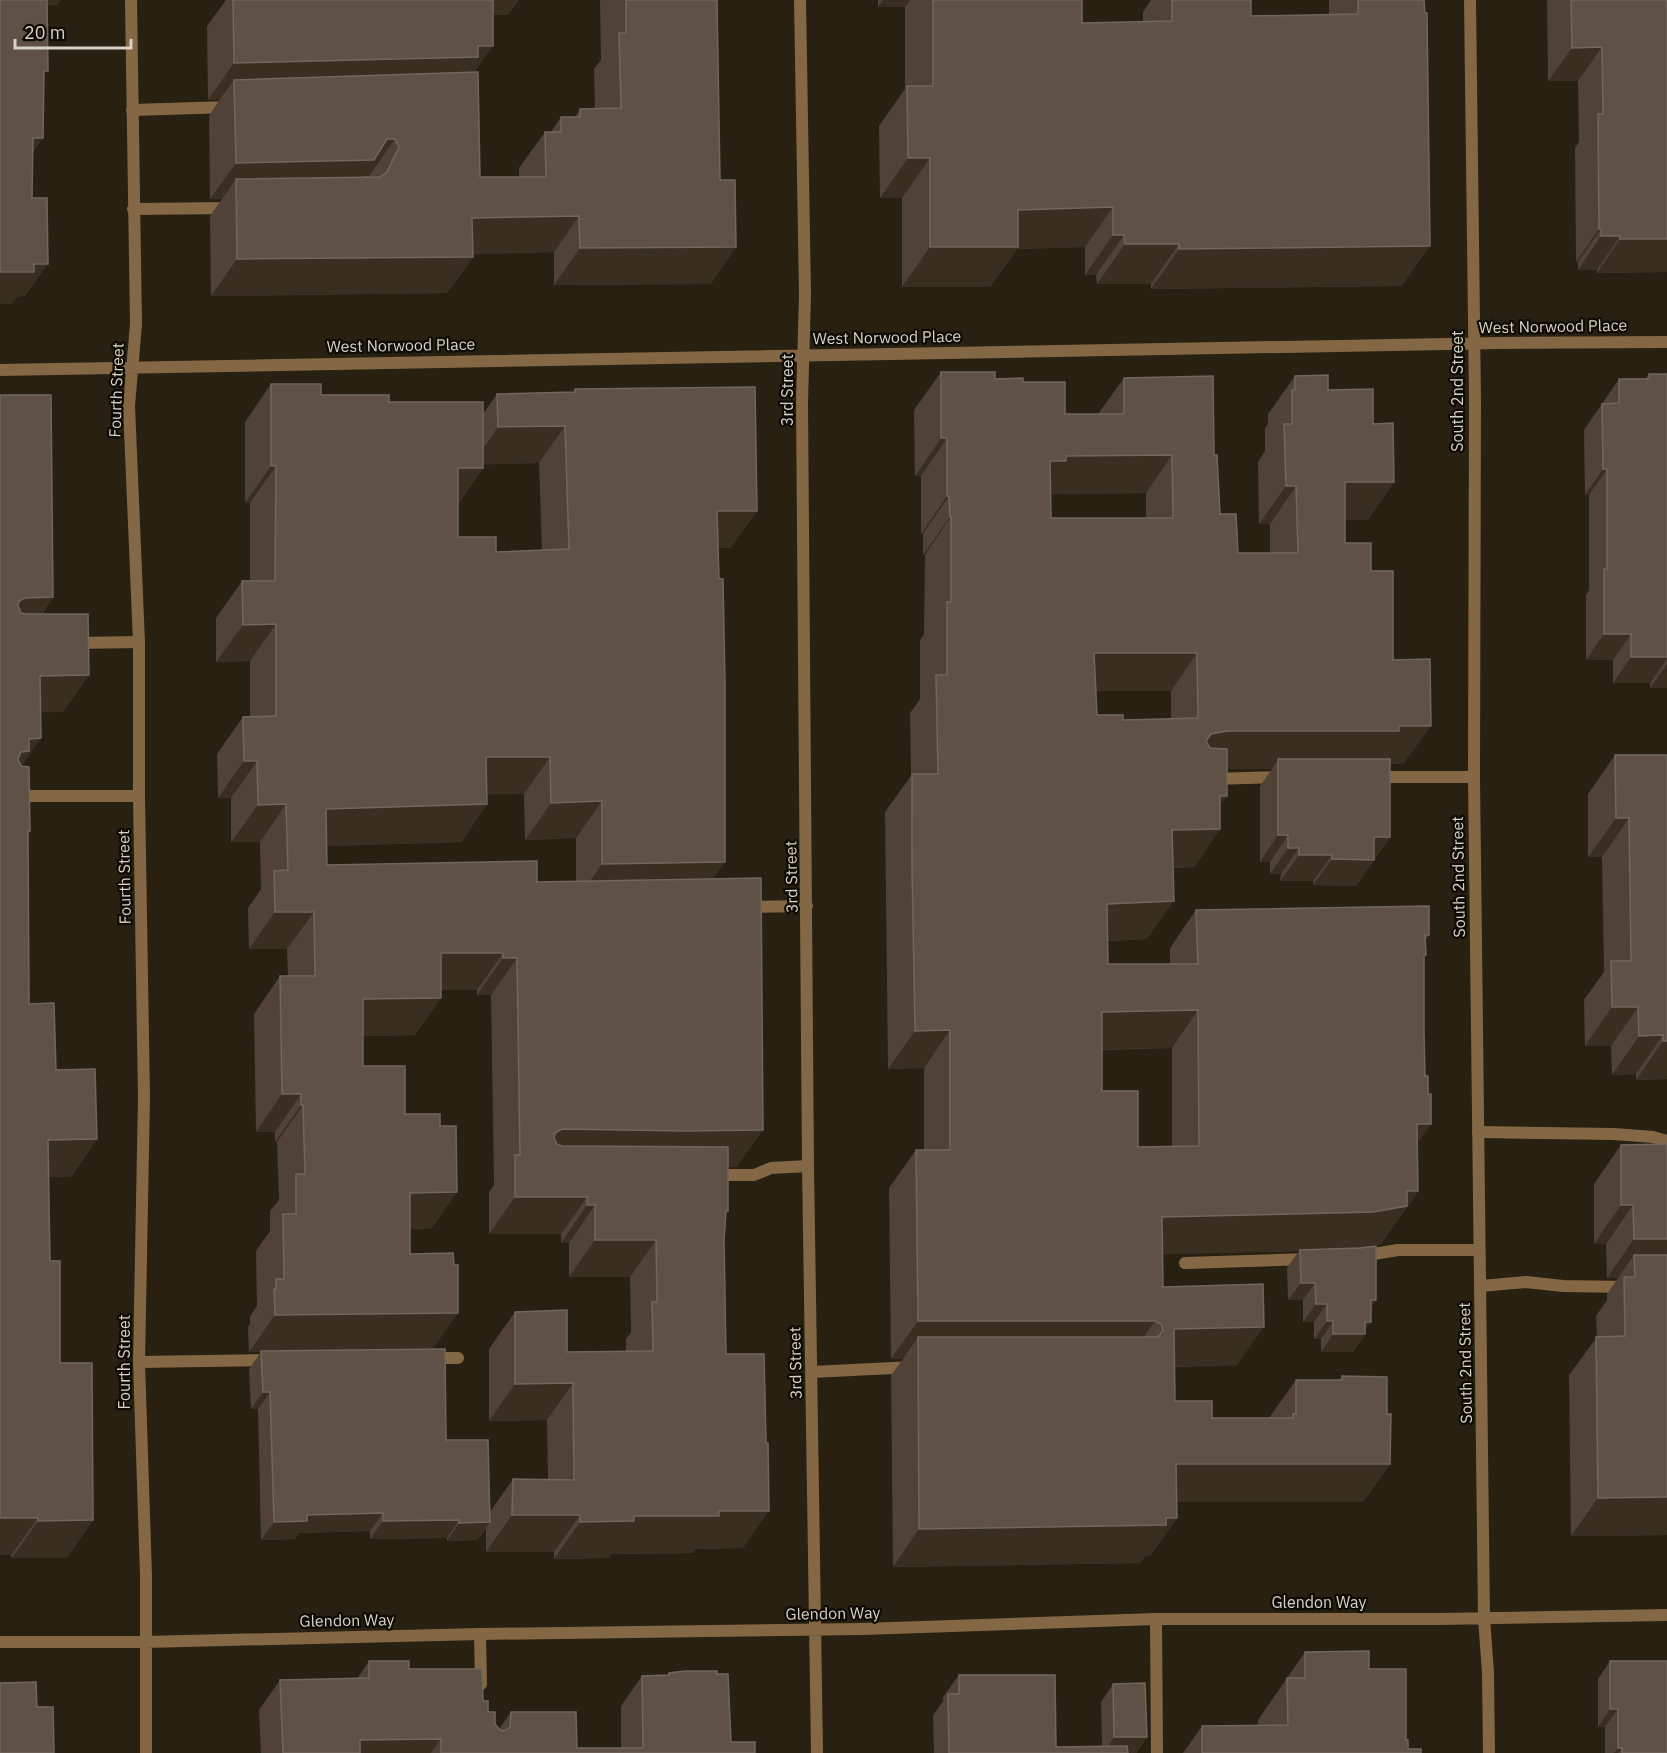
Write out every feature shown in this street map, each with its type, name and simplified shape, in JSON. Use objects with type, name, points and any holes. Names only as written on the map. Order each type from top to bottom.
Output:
[{"type":"street","name":"Fourth Street","points":[[131,0],[136,324],[129,416],[139,642],[144,1097],[139,1362],[146,1576],[146,1753]]},
{"type":"street","name":"3rd Street","points":[[800,0],[805,295],[803,356],[808,1166],[817,1753]]},
{"type":"street","name":"South 2nd Street","points":[[1470,0],[1479,1250],[1484,1618],[1488,1673],[1489,1753]]},
{"type":"street","points":[[132,110],[238,107]]},
{"type":"street","points":[[133,209],[238,207]]},
{"type":"street","name":"West Norwood Place","points":[[0,370],[1667,342]]},
{"type":"street","points":[[58,643],[139,642]]},
{"type":"street","points":[[1199,780],[1293,777]]},
{"type":"street","points":[[1363,777],[1474,777]]},
{"type":"street","points":[[0,796],[139,796]]},
{"type":"street","points":[[733,907],[807,906]]},
{"type":"street","points":[[1478,1132],[1614,1134],[1653,1137],[1667,1141]]},
{"type":"street","points":[[694,1176],[754,1175],[771,1168],[808,1166]]},
{"type":"street","points":[[1347,1258],[1398,1250],[1479,1250]]},
{"type":"street","points":[[1185,1263],[1324,1259]]},
{"type":"street","points":[[1481,1286],[1526,1282],[1563,1286],[1635,1287]]},
{"type":"street","points":[[423,1359],[458,1358]]},
{"type":"street","points":[[139,1362],[281,1360]]},
{"type":"street","points":[[812,1372],[930,1367]]},
{"type":"street","name":"Glendon Way","points":[[0,1642],[146,1642],[815,1629],[1156,1618],[1484,1618],[1667,1615]]},
{"type":"street","points":[[1156,1618],[1157,1753]]},
{"type":"street","points":[[480,1634],[481,1694]]},
{"type":"building","points":[[0,0],[47,0],[48,71],[44,71],[43,138],[33,138],[32,198],[47,198],[48,264],[34,264],[34,272],[0,272]]},
{"type":"building","points":[[233,0],[493,0],[493,46],[478,46],[478,57],[234,63]]},
{"type":"building","points":[[626,0],[717,0],[720,180],[735,180],[736,247],[580,248],[579,216],[472,218],[473,257],[237,259],[236,179],[380,177],[387,172],[399,147],[395,139],[387,139],[374,160],[236,163],[234,80],[478,72],[480,177],[546,177],[545,132],[561,132],[561,117],[580,117],[580,109],[621,108],[619,33],[626,33]]},
{"type":"building","points":[[933,0],[1082,0],[1082,23],[1172,21],[1172,0],[1251,0],[1251,16],[1358,14],[1358,0],[1424,0],[1425,13],[1427,13],[1430,246],[1179,249],[1179,244],[1125,244],[1124,235],[1113,235],[1113,207],[1018,210],[1018,247],[930,247],[930,158],[908,158],[907,86],[933,86]]},
{"type":"building","points":[[1571,0],[1667,0],[1667,239],[1620,239],[1620,236],[1601,236],[1601,229],[1599,229],[1598,114],[1603,114],[1602,47],[1572,48]]},
{"type":"building","points":[[941,372],[995,372],[995,379],[1023,378],[1023,382],[1065,382],[1065,414],[1124,414],[1124,378],[1213,376],[1214,455],[1217,455],[1220,514],[1236,514],[1238,553],[1298,553],[1296,486],[1286,486],[1284,424],[1292,424],[1292,390],[1295,390],[1295,376],[1328,375],[1328,390],[1373,389],[1373,424],[1393,423],[1394,482],[1345,482],[1345,543],[1371,543],[1371,571],[1393,571],[1393,660],[1430,659],[1431,726],[1399,726],[1399,731],[1227,731],[1211,734],[1206,741],[1210,748],[1227,749],[1227,796],[1220,796],[1220,829],[1172,830],[1174,901],[1107,904],[1108,964],[1198,964],[1196,910],[1429,906],[1429,935],[1425,935],[1426,955],[1424,955],[1424,1032],[1425,1076],[1428,1076],[1428,1094],[1431,1094],[1431,1124],[1417,1124],[1418,1191],[1407,1191],[1407,1206],[1373,1212],[1162,1217],[1163,1287],[1263,1284],[1264,1327],[1174,1329],[1175,1401],[1212,1401],[1212,1418],[1293,1418],[1293,1414],[1296,1414],[1296,1380],[1342,1380],[1342,1376],[1387,1377],[1387,1414],[1391,1414],[1390,1464],[1176,1464],[1177,1518],[1166,1518],[1166,1525],[919,1529],[918,1337],[1155,1337],[1159,1336],[1163,1330],[1161,1324],[1155,1321],[918,1321],[916,1150],[950,1150],[950,1030],[915,1031],[912,867],[912,774],[938,774],[936,675],[947,675],[947,602],[951,602],[951,517],[949,496],[947,496],[947,438],[941,438]],"holes":[[[1172,455],[1173,518],[1051,518],[1050,461],[1066,461],[1066,456]],[[1094,653],[1197,653],[1198,718],[1123,720],[1123,715],[1097,715]],[[1198,1010],[1199,1146],[1138,1147],[1138,1091],[1102,1091],[1102,1012]]]},
{"type":"building","points":[[1649,374],[1667,374],[1667,657],[1631,657],[1631,634],[1604,634],[1604,569],[1607,569],[1607,469],[1603,469],[1602,404],[1619,403],[1619,379],[1649,379]]},
{"type":"building","points":[[271,384],[321,384],[321,395],[389,395],[389,402],[483,402],[483,468],[458,468],[458,537],[496,537],[496,552],[569,549],[565,426],[498,427],[497,394],[575,392],[575,389],[755,387],[757,511],[717,511],[719,579],[723,579],[725,862],[602,864],[602,801],[551,803],[550,757],[486,757],[487,804],[326,809],[327,865],[537,861],[537,882],[761,878],[763,1130],[562,1129],[555,1133],[554,1138],[557,1144],[562,1146],[728,1147],[728,1211],[726,1211],[724,1240],[726,1354],[764,1354],[769,1511],[719,1511],[719,1516],[634,1516],[634,1521],[580,1522],[580,1515],[512,1515],[513,1479],[574,1480],[573,1383],[515,1384],[515,1312],[567,1310],[567,1352],[653,1351],[652,1302],[657,1302],[656,1240],[595,1240],[595,1205],[587,1205],[587,1197],[515,1197],[515,1155],[520,1155],[517,958],[503,958],[503,953],[441,953],[441,998],[363,999],[363,1066],[405,1066],[405,1114],[440,1114],[440,1126],[456,1126],[457,1192],[410,1193],[410,1254],[453,1253],[454,1265],[458,1265],[458,1313],[275,1315],[276,1279],[284,1279],[283,1214],[296,1214],[296,1174],[305,1174],[301,1094],[282,1094],[280,976],[315,976],[314,912],[275,912],[274,871],[288,870],[286,804],[258,805],[257,761],[244,761],[243,717],[276,716],[276,624],[243,625],[242,581],[275,581],[276,466],[271,466]]},
{"type":"building","points":[[0,395],[51,395],[53,597],[25,598],[19,601],[18,606],[21,613],[26,614],[88,614],[89,675],[40,676],[41,738],[29,739],[29,751],[21,752],[18,759],[21,766],[29,767],[29,1004],[54,1003],[56,1070],[95,1069],[97,1139],[48,1140],[50,1261],[60,1261],[60,1363],[92,1363],[93,1520],[38,1521],[38,1518],[0,1518]]},
{"type":"building","points":[[1615,755],[1667,755],[1667,1041],[1663,1041],[1663,1035],[1639,1036],[1638,1007],[1612,1007],[1611,961],[1631,961],[1629,818],[1616,818]]},
{"type":"building","points":[[1278,759],[1390,759],[1390,837],[1374,837],[1374,860],[1332,859],[1332,855],[1299,855],[1299,848],[1288,848],[1288,835],[1278,835]]},
{"type":"building","points":[[1667,1144],[1667,1239],[1634,1239],[1633,1205],[1621,1205],[1621,1145]]},
{"type":"building","points":[[1376,1246],[1376,1300],[1371,1300],[1371,1322],[1365,1322],[1365,1334],[1333,1334],[1333,1321],[1327,1321],[1327,1304],[1316,1304],[1315,1283],[1301,1283],[1300,1250]]},
{"type":"building","points":[[1634,1255],[1667,1255],[1667,1497],[1598,1498],[1596,1337],[1625,1336],[1624,1277],[1635,1277]]},
{"type":"building","points":[[445,1349],[446,1440],[488,1440],[490,1522],[383,1521],[383,1513],[307,1515],[307,1521],[274,1522],[270,1392],[263,1392],[261,1351]]},
{"type":"building","points":[[1369,1651],[1369,1669],[1406,1669],[1406,1740],[1408,1740],[1408,1749],[1421,1749],[1421,1753],[1202,1753],[1202,1726],[1288,1725],[1287,1678],[1305,1678],[1305,1652]]},
{"type":"building","points":[[369,1661],[409,1661],[409,1669],[482,1669],[483,1701],[488,1701],[488,1712],[495,1712],[495,1724],[500,1730],[504,1731],[510,1727],[511,1712],[576,1712],[577,1748],[643,1748],[642,1676],[669,1675],[669,1673],[685,1671],[717,1671],[717,1674],[728,1674],[731,1742],[755,1742],[755,1753],[441,1753],[441,1739],[360,1740],[360,1753],[283,1753],[280,1680],[369,1678]]},
{"type":"building","points":[[1610,1661],[1667,1661],[1667,1753],[1622,1753],[1622,1748],[1618,1748],[1618,1709],[1610,1709]]},
{"type":"building","points":[[959,1675],[1055,1675],[1056,1747],[1127,1746],[1128,1753],[949,1753],[948,1694],[959,1694]]},
{"type":"building","points":[[36,1682],[37,1707],[53,1707],[54,1753],[0,1753],[0,1683]]},
{"type":"building","points":[[1145,1683],[1147,1737],[1114,1737],[1113,1684]]}]
